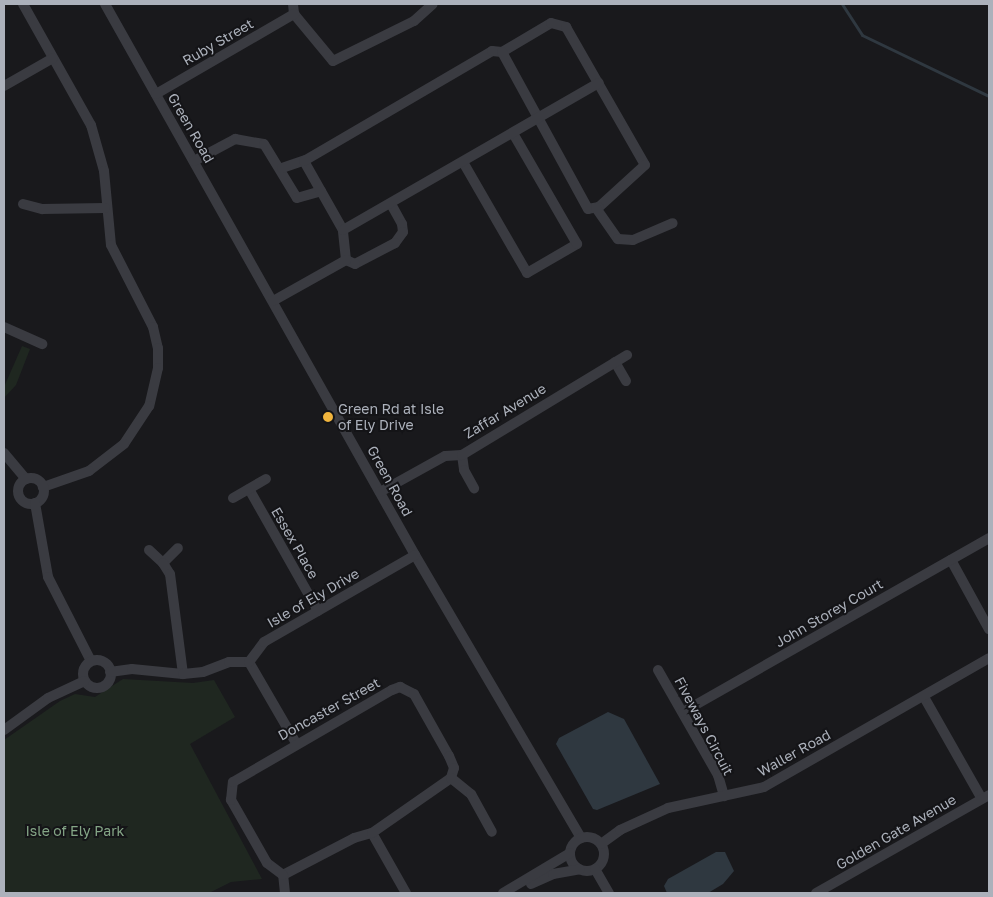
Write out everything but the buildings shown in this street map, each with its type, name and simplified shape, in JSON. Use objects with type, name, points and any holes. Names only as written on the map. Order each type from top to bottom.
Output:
[{"type":"street","points":[[23,4],[99,147],[105,208],[118,263],[153,327],[158,348],[155,388],[138,427],[108,459],[89,471],[43,487]]},
{"type":"street","name":"Green Road","points":[[105,4],[415,554],[580,838]]},
{"type":"street","points":[[293,9],[333,61],[414,22],[430,4]]},
{"type":"street","name":"Ruby Street","points":[[156,94],[293,9]]},
{"type":"street","points":[[282,168],[305,160],[492,51],[502,52],[551,23],[566,27],[645,166],[596,208],[588,209],[502,52]]},
{"type":"street","points":[[4,86],[53,58]]},
{"type":"street","points":[[343,230],[599,83]]},
{"type":"street","points":[[464,162],[528,273],[577,244],[513,133]]},
{"type":"street","points":[[194,161],[235,139],[264,144],[282,168],[297,198],[305,199],[321,191]]},
{"type":"street","points":[[305,160],[343,230],[346,260]]},
{"type":"street","points":[[23,204],[42,209],[105,208]]},
{"type":"street","points":[[346,260],[356,264],[395,243],[403,232],[402,224],[391,204]]},
{"type":"street","points":[[596,208],[618,239],[633,240],[673,222]]},
{"type":"street","points":[[273,301],[346,260]]},
{"type":"street","points":[[4,327],[42,344]]},
{"type":"street","name":"Zaffar Avenue","points":[[380,492],[445,456],[462,455],[627,355]]},
{"type":"street","points":[[615,362],[626,381]]},
{"type":"street","points":[[4,453],[26,479]]},
{"type":"street","points":[[462,455],[464,470],[474,488]]},
{"type":"street","points":[[26,479],[36,479],[43,487],[43,496],[35,503],[26,502],[19,495],[19,485],[26,479]]},
{"type":"street","points":[[233,498],[266,479]]},
{"type":"street","name":"Essex Place","points":[[249,489],[318,611]]},
{"type":"street","points":[[35,503],[48,577],[91,661]]},
{"type":"street","name":"John Storey Court","points":[[683,712],[989,538]]},
{"type":"street","points":[[163,562],[178,548]]},
{"type":"street","points":[[148,550],[163,562],[170,574],[183,674]]},
{"type":"street","name":"Isle of Ely Drive","points":[[249,662],[264,642],[415,554]]},
{"type":"street","points":[[951,560],[989,629]]},
{"type":"street","name":"Waller Road","points":[[602,844],[645,817],[764,787],[924,697],[989,658]]},
{"type":"street","points":[[84,681],[92,687],[102,687],[109,680],[110,672],[103,662],[91,661]]},
{"type":"street","points":[[84,681],[84,670],[91,661]]},
{"type":"street","points":[[110,672],[132,669],[183,674],[203,672],[229,662],[249,662],[296,743]]},
{"type":"street","name":"Fiveways Circuit","points":[[658,670],[718,775],[724,796]]},
{"type":"street","points":[[4,730],[48,698],[84,681]]},
{"type":"street","name":"Doncaster Street","points":[[283,875],[267,863],[229,794],[238,777],[296,743],[400,688],[414,694],[423,709],[454,768],[451,778]]},
{"type":"street","points":[[924,697],[986,797]]},
{"type":"street","points":[[285,893],[283,875],[354,838],[372,833],[451,778],[471,794],[492,832]]},
{"type":"street","name":"Golden Gate Avenue","points":[[816,893],[986,797]]},
{"type":"street","points":[[372,833],[406,893]]},
{"type":"street","points":[[502,893],[570,853],[580,838],[590,837],[602,844],[604,858],[595,869]]},
{"type":"street","points":[[570,853],[573,863],[580,869]]},
{"type":"street","points":[[512,893],[553,874],[580,869],[595,869]]},
{"type":"street","points":[[595,869],[609,893]]},
{"type":"green space","points":[[22,346],[30,349],[16,385],[4,398],[4,387]]},
{"type":"green space","name":"Isle of Ely Park","points":[[123,679],[193,683],[214,680],[235,717],[190,744],[262,879],[231,882],[209,893],[4,893],[4,740],[60,701],[75,694],[95,697]]},
{"type":"shaded area","points":[[608,712],[624,719],[660,784],[597,810],[593,809],[556,744],[559,738]]},
{"type":"shaded area","points":[[716,852],[725,852],[734,871],[723,884],[708,893],[667,893],[664,886],[668,879]]},
{"type":"waterway","points":[[842,4],[862,35],[989,96]]},
{"type":"place","name":"Green Rd at Isle of Ely Drive","points":[[328,417]]}]
